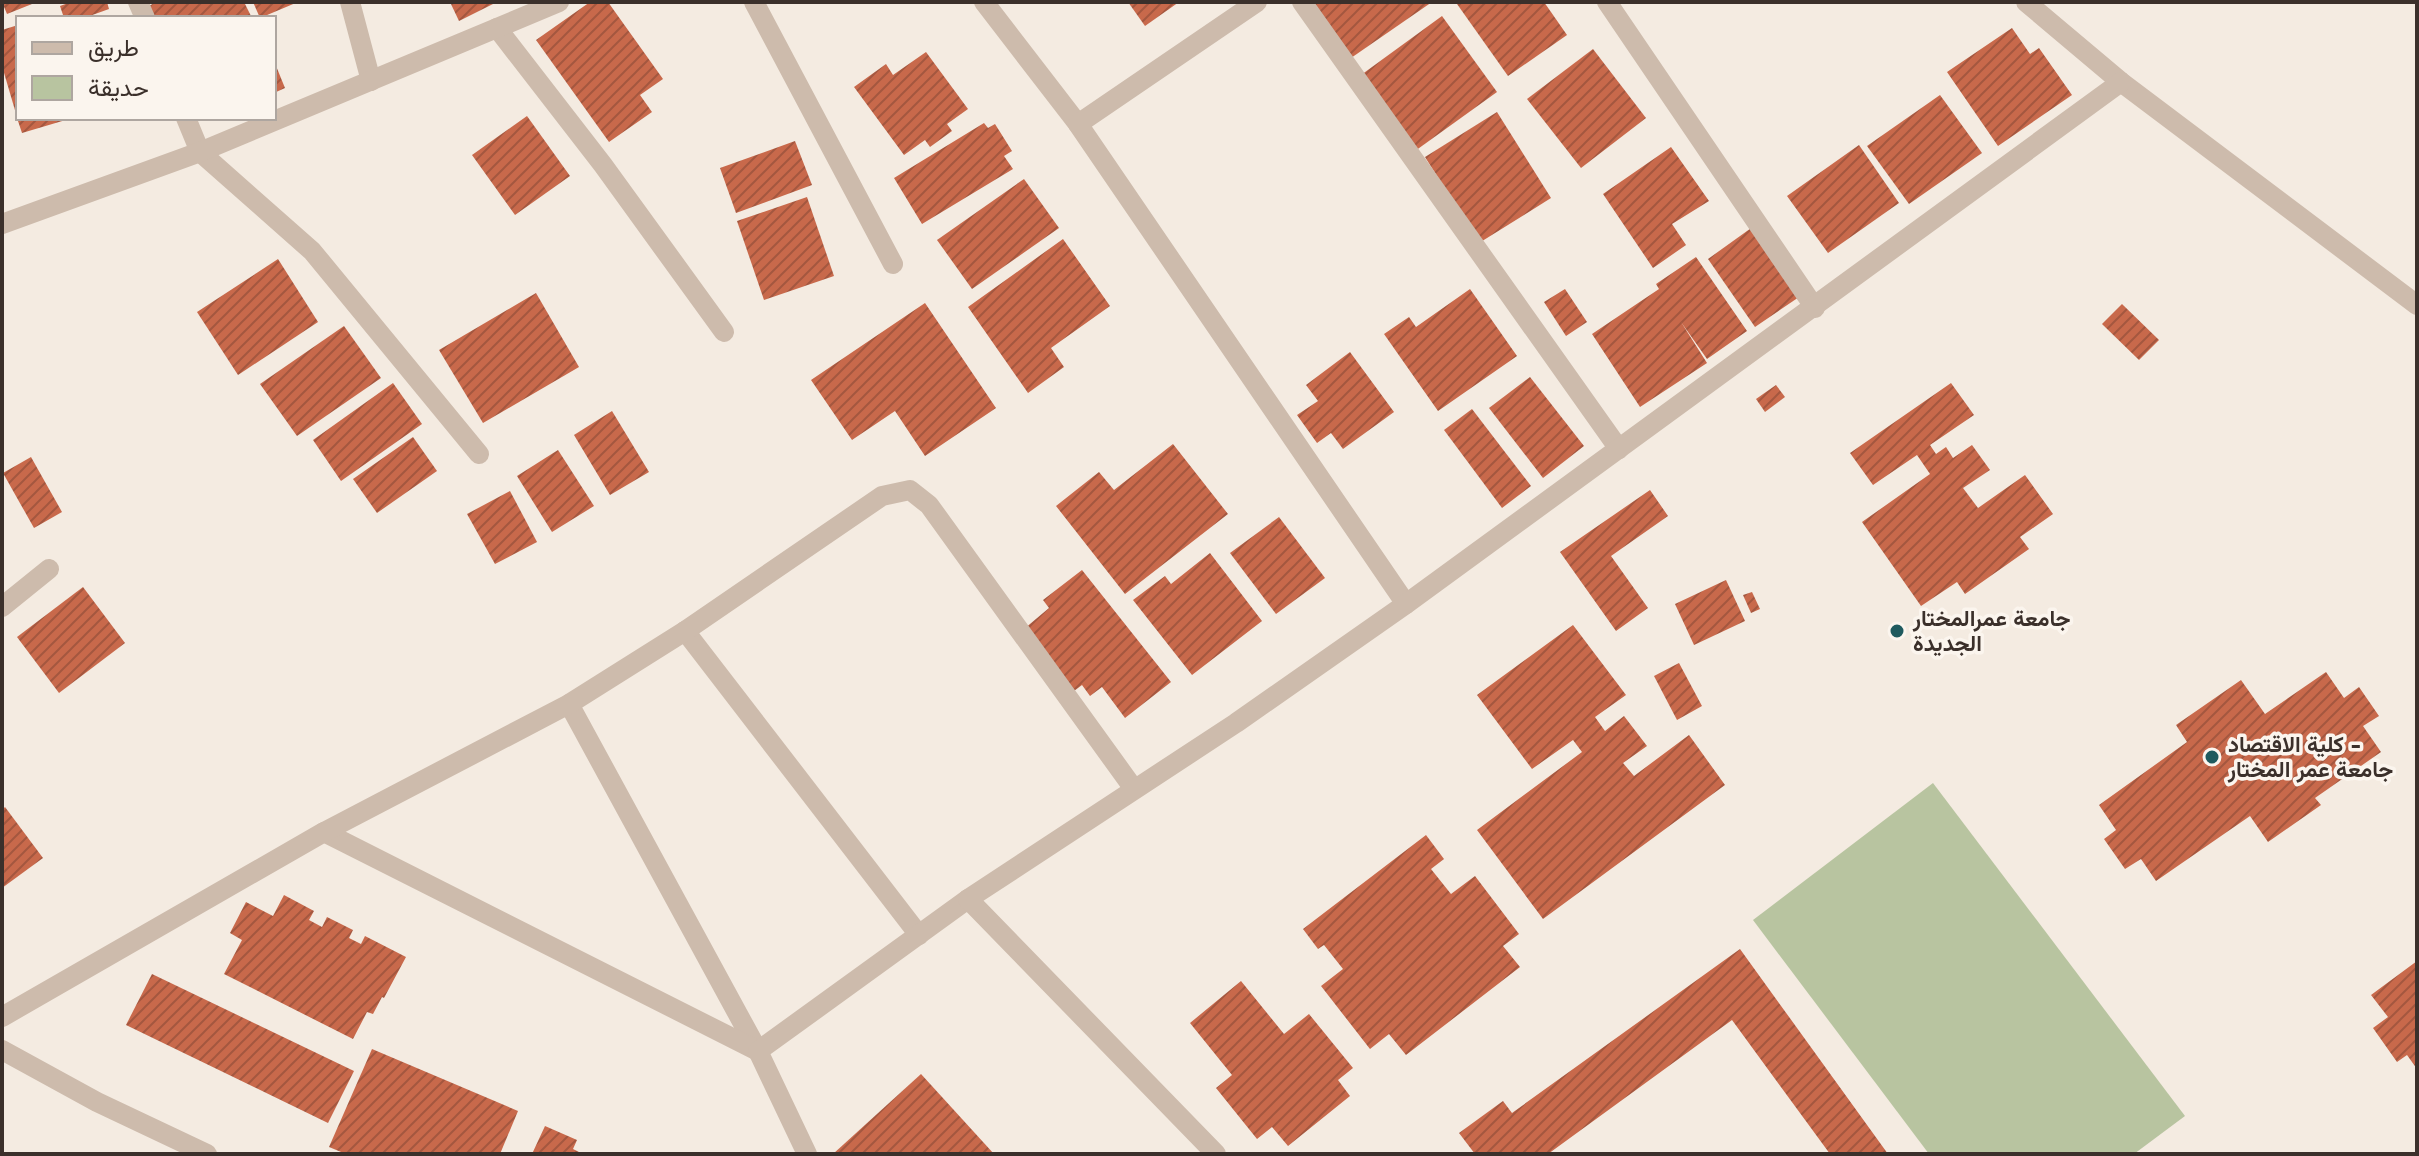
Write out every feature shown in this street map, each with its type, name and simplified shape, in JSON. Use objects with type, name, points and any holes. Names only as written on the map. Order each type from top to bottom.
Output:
[{"type":"street","points":[[350,2],[371,81]]},
{"type":"street","points":[[2,224],[200,152],[559,2]]},
{"type":"street","points":[[754,2],[893,264]]},
{"type":"street","points":[[984,2],[1078,124],[1406,604]]},
{"type":"street","points":[[1078,124],[1257,2]]},
{"type":"street","points":[[1302,2],[1619,449]]},
{"type":"street","points":[[1607,2],[1815,308]]},
{"type":"street","points":[[2026,2],[2121,82],[2417,305]]},
{"type":"street","points":[[497,28],[603,165],[724,332]]},
{"type":"street","points":[[758,1051],[968,899],[1236,723],[1406,604],[2121,82]]},
{"type":"street","points":[[187,120],[200,152],[312,251],[479,454]]},
{"type":"street","points":[[2,1017],[324,832],[569,704],[685,631],[882,496],[910,490],[929,505],[1134,789]]},
{"type":"street","points":[[2,607],[49,569]]},
{"type":"street","points":[[685,631],[919,935]]},
{"type":"street","points":[[569,704],[758,1051],[807,1154]]},
{"type":"street","points":[[324,832],[758,1051]]},
{"type":"street","points":[[968,899],[1216,1154]]},
{"type":"street","points":[[2,1050],[97,1102],[207,1154]]},
{"type":"green space","points":[[1933,783],[2185,1116],[2134,1154],[1929,1154],[1753,920]]},
{"type":"building","points":[[2,2],[37,2],[7,14]]},
{"type":"building","points":[[71,2],[107,2],[109,9],[90,16],[63,16],[60,6]]},
{"type":"building","points":[[156,2],[244,2],[251,16],[154,16],[149,6]]},
{"type":"building","points":[[253,2],[298,2],[265,16],[259,16]]},
{"type":"building","points":[[450,2],[497,2],[459,21]]},
{"type":"building","points":[[590,2],[608,2],[663,79],[640,95],[652,112],[609,142],[536,40]]},
{"type":"building","points":[[1128,2],[1179,2],[1145,26]]},
{"type":"building","points":[[1312,2],[1432,2],[1351,58]]},
{"type":"building","points":[[1544,2],[1567,35],[1508,76],[1457,4]]},
{"type":"building","points":[[1442,16],[1497,92],[1415,151],[1361,75]]},
{"type":"building","points":[[16,26],[16,114],[2,66],[2,30]]},
{"type":"building","points":[[2012,28],[2030,54],[2039,48],[2072,95],[1998,146],[1947,72]]},
{"type":"building","points":[[1593,49],[1646,118],[1581,168],[1527,99]]},
{"type":"building","points":[[926,52],[968,109],[947,124],[952,131],[930,147],[925,140],[904,155],[854,87],[886,64],[893,75]]},
{"type":"building","points":[[276,66],[285,88],[276,92]]},
{"type":"building","points":[[1940,95],[1982,153],[1909,204],[1867,146]]},
{"type":"building","points":[[1497,112],[1551,198],[1479,243],[1425,157]]},
{"type":"building","points":[[527,116],[570,176],[515,215],[472,155]]},
{"type":"building","points":[[18,120],[66,120],[22,133]]},
{"type":"building","points":[[984,123],[988,128],[995,124],[1012,151],[1004,156],[1013,169],[922,224],[894,178]]},
{"type":"building","points":[[795,141],[812,185],[736,213],[720,168]]},
{"type":"building","points":[[1859,145],[1899,203],[1828,253],[1787,196]]},
{"type":"building","points":[[1671,147],[1709,201],[1672,224],[1686,245],[1653,268],[1603,194]]},
{"type":"building","points":[[1024,179],[1059,228],[972,289],[937,240]]},
{"type":"building","points":[[807,197],[834,276],[764,300],[737,221]]},
{"type":"building","points":[[1754,226],[1802,295],[1755,327],[1708,259]]},
{"type":"building","points":[[1063,239],[1110,306],[1051,348],[1064,367],[1028,393],[968,307]]},
{"type":"building","points":[[1696,257],[1747,331],[1707,359],[1681,322],[1707,363],[1640,407],[1592,334],[1659,289],[1656,284]]},
{"type":"building","points":[[278,259],[318,322],[238,375],[197,312]]},
{"type":"building","points":[[1470,289],[1517,356],[1438,411],[1384,334],[1409,317],[1416,327]]},
{"type":"building","points":[[1565,289],[1587,322],[1566,336],[1544,302]]},
{"type":"building","points":[[536,293],[579,367],[483,423],[439,350]]},
{"type":"building","points":[[925,303],[996,408],[925,456],[895,411],[852,440],[811,380]]},
{"type":"building","points":[[2122,304],[2159,340],[2139,360],[2102,324]]},
{"type":"building","points":[[344,326],[381,378],[297,436],[260,384]]},
{"type":"building","points":[[1350,352],[1394,412],[1343,449],[1331,433],[1317,443],[1297,415],[1318,401],[1306,385]]},
{"type":"building","points":[[1530,377],[1584,446],[1543,478],[1489,408]]},
{"type":"building","points":[[393,383],[422,424],[341,481],[313,440]]},
{"type":"building","points":[[1951,383],[1974,415],[1930,445],[1936,454],[1946,447],[1953,458],[1972,445],[1990,470],[1963,488],[1978,508],[2025,475],[2053,514],[2020,537],[2029,549],[1965,594],[1957,582],[1921,606],[1862,522],[1930,474],[1917,455],[1873,485],[1850,453]]},
{"type":"building","points":[[1776,385],[1785,397],[1765,412],[1756,399]]},
{"type":"building","points":[[1472,409],[1531,486],[1502,508],[1444,430]]},
{"type":"building","points":[[612,411],[649,472],[610,495],[574,435]]},
{"type":"building","points":[[413,437],[437,471],[377,513],[353,479]]},
{"type":"building","points":[[1173,444],[1228,514],[1125,594],[1056,506],[1099,472],[1114,490]]},
{"type":"building","points":[[558,450],[594,506],[552,532],[517,476]]},
{"type":"building","points":[[31,457],[62,512],[34,528],[3,473]]},
{"type":"building","points":[[1650,490],[1668,516],[1611,556],[1648,608],[1616,631],[1560,552]]},
{"type":"building","points":[[510,491],[537,542],[495,564],[467,514]]},
{"type":"building","points":[[1279,517],[1325,578],[1276,614],[1230,553]]},
{"type":"building","points":[[1210,553],[1262,621],[1192,675],[1133,600],[1165,576],[1171,584]]},
{"type":"building","points":[[1082,570],[1171,682],[1125,718],[1102,687],[1090,696],[1082,685],[1074,691],[1024,629],[1049,608],[1043,600]]},
{"type":"building","points":[[1726,580],[1745,621],[1694,645],[1675,604]]},
{"type":"building","points":[[83,587],[125,643],[59,693],[17,637]]},
{"type":"building","points":[[1752,592],[1760,609],[1751,613],[1743,595]]},
{"type":"building","points":[[1573,625],[1626,695],[1595,717],[1605,731],[1624,716],[1647,746],[1623,763],[1634,776],[1689,735],[1725,785],[1543,919],[1477,830],[1582,752],[1573,740],[1532,769],[1477,695]]},
{"type":"building","points":[[1679,663],[1702,706],[1677,720],[1654,676]]},
{"type":"building","points":[[2326,672],[2344,698],[2359,687],[2379,716],[2363,726],[2381,752],[2315,798],[2321,805],[2268,842],[2250,816],[2156,881],[2141,859],[2125,869],[2104,839],[2116,830],[2099,805],[2187,742],[2176,725],[2241,680],[2265,714]]},
{"type":"building","points":[[5,807],[43,858],[2,888],[2,810]]},
{"type":"building","points":[[1426,835],[1444,859],[1431,869],[1451,894],[1475,876],[1519,934],[1503,946],[1520,967],[1406,1055],[1389,1034],[1370,1049],[1321,986],[1343,969],[1324,945],[1318,949],[1303,929]]},
{"type":"building","points":[[284,895],[314,911],[309,920],[322,927],[327,917],[353,930],[349,938],[361,944],[365,936],[406,957],[384,998],[373,1014],[367,1012],[353,1039],[224,974],[242,940],[230,933],[246,902],[273,916]]},
{"type":"building","points":[[1740,949],[1888,1154],[1830,1154],[1732,1020],[1548,1154],[1475,1154],[1459,1133],[1503,1101],[1512,1113]]},
{"type":"building","points":[[2417,961],[2417,1069],[2407,1055],[2397,1062],[2373,1028],[2388,1017],[2371,995]]},
{"type":"building","points":[[152,974],[354,1071],[328,1123],[126,1025]]},
{"type":"building","points":[[1241,981],[1284,1034],[1309,1014],[1353,1068],[1338,1080],[1350,1096],[1288,1146],[1272,1127],[1257,1139],[1216,1088],[1232,1075],[1190,1023]]},
{"type":"building","points":[[372,1049],[518,1111],[500,1154],[346,1154],[329,1147]]},
{"type":"building","points":[[921,1074],[994,1154],[833,1154]]},
{"type":"building","points":[[545,1126],[577,1140],[573,1149],[583,1154],[532,1154]]},
{"type":"place","name":"جامعة عمرالمختار الجديدة","points":[[1897,631]]},
{"type":"place","name":"كلية الاقتصاد - جامعة عمر المختار","points":[[2212,757]]}]
